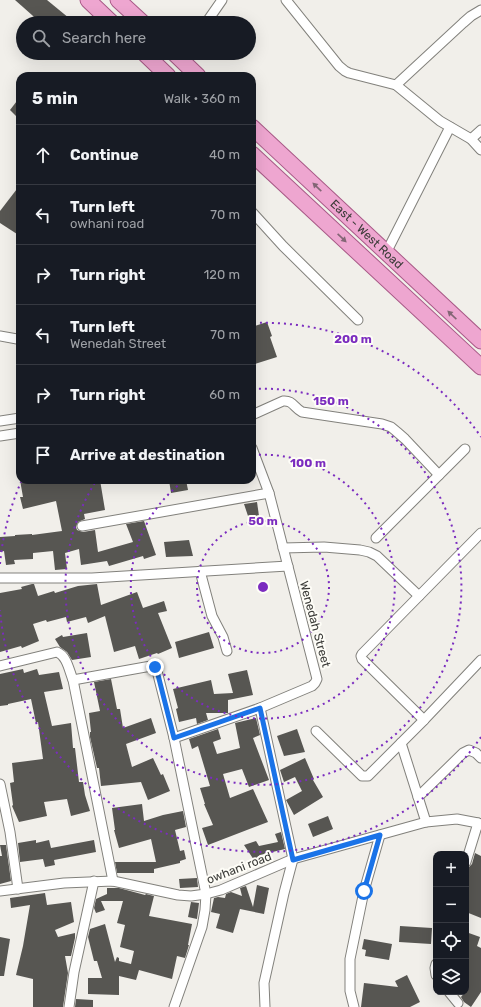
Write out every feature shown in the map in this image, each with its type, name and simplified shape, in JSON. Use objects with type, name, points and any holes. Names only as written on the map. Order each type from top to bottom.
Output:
[{"type":"main road","points":[[88,0],[105,16]]},
{"type":"main road","points":[[118,0],[135,16]]},
{"type":"main road","points":[[151,60],[164,72]]},
{"type":"main road","points":[[184,60],[194,72]]},
{"type":"main road","name":"East - West Road","points":[[256,131],[481,342]]},
{"type":"main road","name":"East - West Road","points":[[256,159],[481,368]]},
{"type":"street","points":[[211,16],[222,0]]},
{"type":"street","points":[[286,0],[339,66],[345,71],[396,85],[440,121],[471,139],[481,150]]},
{"type":"street","points":[[396,85],[470,16],[481,10]]},
{"type":"street","points":[[386,253],[450,127]]},
{"type":"street","points":[[471,139],[481,130]]},
{"type":"street","points":[[256,216],[283,246],[358,320]]},
{"type":"street","points":[[0,336],[16,339]]},
{"type":"street","points":[[256,413],[283,401],[288,401],[302,412],[382,424],[391,427],[401,435],[439,475]]},
{"type":"street","points":[[0,421],[16,419]]},
{"type":"street","points":[[0,436],[16,434]]},
{"type":"street","points":[[376,538],[465,449]]},
{"type":"street","name":"Wenedah Street","points":[[174,738],[260,708],[316,683],[317,679],[269,493],[256,459]]},
{"type":"street","points":[[82,526],[269,493]]},
{"type":"street","points":[[424,720],[362,659],[361,656],[481,533]]},
{"type":"street","points":[[283,548],[324,547],[369,552],[377,556],[419,596]]},
{"type":"street","points":[[0,578],[92,578],[288,566]]},
{"type":"street","points":[[200,571],[212,616],[227,650]]},
{"type":"street","points":[[0,666],[57,652],[61,653],[64,657],[73,680],[113,881]]},
{"type":"street","points":[[316,731],[362,776],[368,776],[481,660]]},
{"type":"street","points":[[73,680],[151,666],[155,667],[157,671],[174,738],[206,894],[202,927],[174,1007]]},
{"type":"street","points":[[260,708],[293,860],[264,983],[265,1007]]},
{"type":"street","points":[[401,743],[426,822]]},
{"type":"street","points":[[418,797],[463,753],[469,750],[476,753],[481,758]]},
{"type":"street","points":[[0,784],[10,832],[18,889]]},
{"type":"street","name":"owhani road","points":[[0,891],[64,883],[113,881],[178,895],[191,896],[206,894],[221,890],[293,860],[426,822],[457,819],[479,824]]},
{"type":"street","points":[[469,853],[479,824]]},
{"type":"street","points":[[354,1007],[350,991],[350,959],[364,891],[380,835]]},
{"type":"street","points":[[69,1007],[74,972],[94,881]]},
{"type":"street","points":[[451,995],[458,1003]]},
{"type":"building","points":[[15,0],[47,0],[66,16],[33,16]]},
{"type":"building","points":[[16,102],[16,116],[10,110]]},
{"type":"building","points":[[16,190],[16,233],[0,223],[0,211]]},
{"type":"building","points":[[267,322],[272,336],[270,337],[277,357],[256,364],[256,326]]},
{"type":"building","points":[[21,484],[101,484],[105,510],[84,514],[85,519],[78,522],[76,527],[77,530],[83,532],[95,530],[98,552],[133,542],[126,524],[144,521],[156,555],[144,559],[143,556],[109,566],[107,561],[81,565],[79,549],[65,553],[67,569],[55,570],[53,551],[33,553],[33,559],[14,560],[15,564],[6,565],[4,551],[0,552],[0,537],[62,531],[56,501],[23,509],[20,497],[23,497]]},
{"type":"building","points":[[170,484],[187,484],[188,490],[171,493]]},
{"type":"building","points":[[257,502],[259,516],[249,519],[244,504]]},
{"type":"building","points":[[189,540],[193,556],[166,557],[164,542]]},
{"type":"building","points":[[34,584],[38,596],[54,591],[55,593],[78,586],[97,584],[101,605],[137,592],[143,608],[164,601],[167,611],[158,613],[172,648],[158,654],[157,653],[139,659],[135,646],[114,652],[105,616],[88,623],[86,617],[67,622],[66,617],[47,622],[46,620],[33,624],[39,641],[22,648],[21,646],[0,652],[0,593],[22,589],[21,587]]},
{"type":"building","points":[[209,632],[214,648],[179,658],[175,642]]},
{"type":"building","points":[[87,633],[91,657],[72,660],[55,639],[62,635],[63,637]]},
{"type":"building","points":[[23,669],[24,673],[37,669],[39,675],[59,672],[63,689],[44,692],[52,726],[71,723],[73,748],[75,748],[79,782],[83,782],[90,811],[71,816],[67,799],[44,802],[47,816],[19,822],[12,806],[10,783],[14,782],[12,763],[43,759],[38,722],[36,723],[31,699],[0,706],[0,674]]},
{"type":"building","points":[[247,670],[253,695],[228,700],[228,713],[206,713],[208,720],[197,724],[196,718],[179,722],[176,709],[178,708],[173,689],[211,680],[214,694],[233,693],[228,674]]},
{"type":"building","points":[[111,679],[117,709],[120,709],[123,728],[151,718],[156,733],[126,744],[132,767],[153,758],[161,775],[163,774],[170,791],[148,800],[141,782],[101,786],[99,768],[97,768],[90,737],[91,732],[89,713],[100,711],[94,682]]},
{"type":"building","points":[[256,718],[260,735],[253,738],[269,780],[249,787],[242,769],[223,774],[230,798],[253,789],[268,822],[208,845],[202,828],[213,825],[204,804],[200,788],[210,786],[198,746],[192,749],[189,739],[218,729],[221,739],[213,742],[217,754],[240,748],[235,723]]},
{"type":"building","points":[[297,729],[305,752],[284,756],[277,736]]},
{"type":"building","points":[[305,758],[314,779],[313,780],[323,797],[294,815],[286,800],[302,791],[295,777],[284,782],[280,770]]},
{"type":"building","points":[[142,804],[144,821],[183,811],[186,827],[175,830],[180,851],[184,850],[186,859],[180,861],[180,863],[154,869],[154,873],[117,873],[115,862],[156,862],[151,839],[119,848],[114,830],[112,808]]},
{"type":"building","points":[[328,816],[333,829],[313,837],[308,824]]},
{"type":"building","points":[[281,832],[285,849],[260,855],[254,860],[244,845],[256,841],[259,846],[278,842],[275,834]]},
{"type":"building","points":[[36,840],[36,843],[49,840],[51,848],[94,840],[96,852],[54,860],[55,865],[45,867],[43,859],[20,862],[18,843]]},
{"type":"building","points":[[0,845],[6,845],[11,881],[0,884],[0,856],[2,856]]},
{"type":"building","points":[[475,853],[481,856],[481,918],[469,913],[469,867],[472,864]]},
{"type":"building","points":[[197,878],[198,887],[180,888],[179,879]]},
{"type":"building","points":[[257,885],[269,888],[264,914],[240,909],[233,933],[216,928],[220,914],[211,912],[214,898],[225,898],[226,894],[231,892],[242,896],[240,888],[246,886],[253,907]]},
{"type":"building","points":[[107,888],[119,888],[154,896],[149,916],[192,924],[189,945],[185,958],[177,956],[172,979],[139,970],[136,980],[119,976],[119,995],[88,994],[88,978],[102,978],[97,961],[94,961],[88,937],[90,929],[105,924],[115,962],[117,957],[119,958],[119,961],[131,964],[134,951],[120,947],[125,925],[117,923],[123,901],[101,901],[105,910],[96,913],[94,908],[96,899],[107,894]]},
{"type":"building","points":[[45,893],[47,905],[71,902],[74,922],[55,930],[58,937],[75,933],[71,956],[65,956],[68,973],[63,1007],[33,1007],[33,979],[16,975],[30,905],[11,908],[10,898]]},
{"type":"building","points":[[191,902],[199,903],[197,919],[188,917]]},
{"type":"building","points":[[400,926],[432,928],[431,944],[399,942]]},
{"type":"building","points":[[469,933],[480,937],[477,946],[481,948],[481,992],[471,1007],[464,1002],[461,997],[463,995],[469,995]]},
{"type":"building","points":[[0,937],[10,939],[4,976],[0,976]]},
{"type":"building","points":[[364,939],[392,944],[389,960],[365,956],[366,950],[362,949]]},
{"type":"building","points":[[407,975],[420,1002],[410,1007],[361,1007],[364,983],[398,987],[395,981]]},
{"type":"building","points":[[76,999],[93,1000],[93,1007],[75,1007]]},
{"type":"route","points":[[155,667],[174,738],[260,708],[293,860],[380,835],[364,891]]}]
